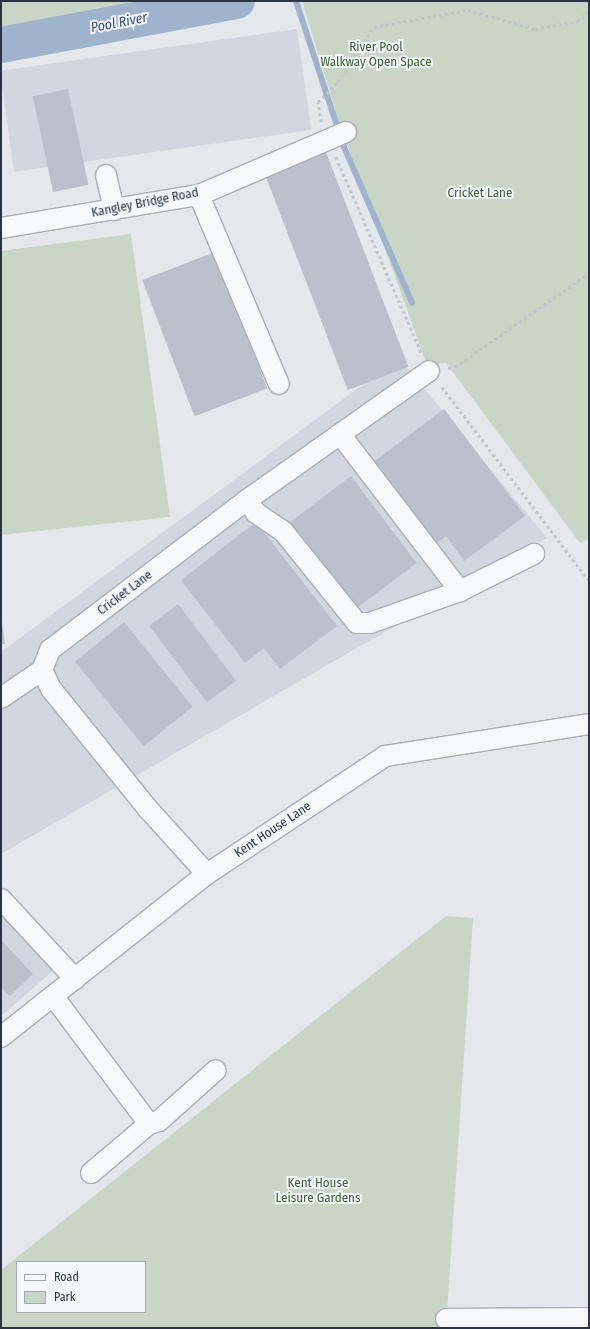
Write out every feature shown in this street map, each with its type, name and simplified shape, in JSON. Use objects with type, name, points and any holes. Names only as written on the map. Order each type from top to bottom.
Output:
[{"type":"street","name":"Kangley Bridge Road","points":[[1,228],[199,195],[337,136]]},
{"type":"street","points":[[106,175],[114,210]]},
{"type":"street","points":[[199,195],[279,384]]},
{"type":"street","name":"Cricket Lane","points":[[42,670],[50,650],[247,500],[430,371]]},
{"type":"street","points":[[340,434],[460,591]]},
{"type":"street","points":[[247,500],[256,513],[283,531],[356,623],[370,623],[460,591],[534,554]]},
{"type":"street","points":[[1,698],[42,670],[51,689],[148,810],[206,874]]},
{"type":"street","name":"Kent House Lane","points":[[4,1029],[53,996],[206,874],[385,756],[589,724]]},
{"type":"street","points":[[1,899],[75,979]]},
{"type":"street","points":[[53,996],[149,1124]]},
{"type":"street","points":[[91,1174],[149,1124],[159,1121],[216,1070]]},
{"type":"street","points":[[446,1320],[589,1318]]},
{"type":"path","points":[[320,119],[318,102],[350,65],[374,27],[468,10],[535,29],[577,21],[589,12]]},
{"type":"path","points":[[337,136],[430,371],[589,581]]},
{"type":"path","points":[[430,371],[455,367],[589,273]]},
{"type":"shaded area","points":[[297,29],[311,130],[14,172],[1,71]]},
{"type":"shaded area","points":[[399,358],[547,538],[1,854],[1,652]]},
{"type":"shaded area","points":[[1,886],[67,959],[1,1016]]},
{"type":"green space","points":[[1,1],[181,1],[1,35]]},
{"type":"green space","name":"Cricket Lane","points":[[302,1],[589,1],[589,539],[580,543],[446,363],[427,365],[340,125]]},
{"type":"green space","points":[[131,234],[170,517],[1,535],[1,251]]},
{"type":"green space","name":"Kent House Leisure Gardens","points":[[446,916],[473,918],[446,1328],[1,1328],[1,1270]]},
{"type":"building","points":[[68,89],[88,185],[53,192],[33,96]]},
{"type":"building","points":[[326,152],[408,367],[348,390],[265,175]]},
{"type":"building","points":[[215,252],[267,388],[195,416],[142,280]]},
{"type":"building","points":[[444,409],[525,516],[464,561],[446,536],[434,545],[372,463]]},
{"type":"building","points":[[351,476],[417,563],[353,611],[287,524]]},
{"type":"building","points":[[256,522],[337,626],[280,669],[264,648],[245,663],[181,580]]},
{"type":"building","points":[[178,604],[236,681],[207,702],[149,626]]},
{"type":"building","points":[[1,616],[5,644],[1,644]]},
{"type":"building","points":[[124,622],[193,707],[144,746],[75,662]]},
{"type":"building","points":[[1,940],[33,974],[10,996],[1,987]]},
{"type":"waterway","name":"Pool River","points":[[1,45],[237,1]]},
{"type":"waterway","points":[[296,1],[344,147],[412,303]]},
{"type":"park label","name":"River Pool Walkway Open Space","points":[[376,56]]}]
